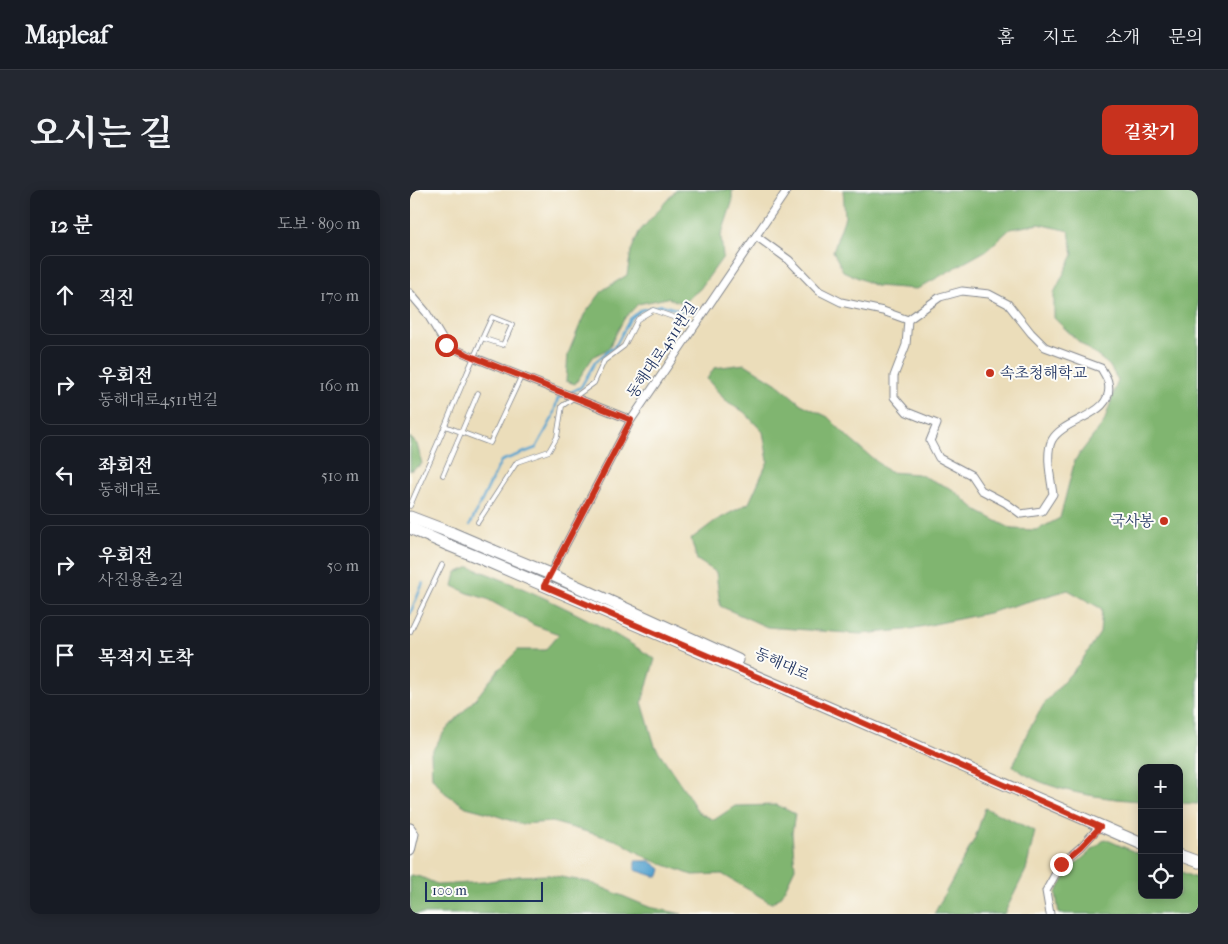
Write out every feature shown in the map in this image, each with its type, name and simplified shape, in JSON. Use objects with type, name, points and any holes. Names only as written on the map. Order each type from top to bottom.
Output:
[{"type":"main road","name":"동해대로","points":[[410,516],[487,561],[1138,842]]},
{"type":"main road","name":"동해대로","points":[[410,528],[494,551],[550,574],[734,659],[1138,837]]},
{"type":"main road","points":[[1183,856],[1198,862]]},
{"type":"main road","points":[[1183,862],[1198,868]]},
{"type":"street","name":"동해대로4511번길","points":[[544,586],[631,420],[787,190]]},
{"type":"street","points":[[756,236],[789,260],[819,291],[841,302],[883,311],[908,320]]},
{"type":"street","points":[[962,291],[989,294],[1008,304],[1030,333],[1045,347],[1101,368],[1108,382],[1107,397],[1099,409],[1063,428],[1051,441],[1048,464],[1053,494],[1042,511],[1021,514],[1006,503],[981,490],[972,475],[939,458],[930,441],[937,424],[907,412],[894,397],[894,376],[906,346],[908,320],[940,297],[962,291]]},
{"type":"street","points":[[410,293],[426,312],[446,345],[631,420]]},
{"type":"street","points":[[1050,914],[1046,891],[1061,864],[1100,827]]},
{"type":"street","points":[[410,828],[414,834],[410,851]]},
{"type":"lane","points":[[478,522],[517,462],[549,451],[556,437],[562,406],[594,383],[604,361],[624,346],[638,318],[652,310],[696,325]]},
{"type":"lane","points":[[410,506],[473,357],[482,338],[492,317],[512,326],[503,345],[482,338]]},
{"type":"lane","points":[[445,426],[490,443],[521,377]]},
{"type":"lane","points":[[443,476],[478,393]]},
{"type":"lane","points":[[410,632],[442,565]]},
{"type":"green space","points":[[676,190],[734,190],[732,191],[732,203],[721,236],[723,257],[700,289],[683,303],[667,298],[638,304],[624,319],[608,349],[594,356],[575,384],[566,381],[568,354],[584,315],[603,290],[627,275],[631,251],[639,232]]},
{"type":"green space","points":[[843,190],[1198,190],[1198,804],[1183,803],[1183,764],[1138,764],[1138,801],[1092,796],[1057,788],[1026,775],[1013,766],[1028,731],[1044,704],[1080,663],[1100,633],[1102,609],[1068,590],[988,613],[905,630],[861,634],[767,627],[720,606],[716,572],[697,560],[691,539],[715,521],[749,503],[768,461],[763,432],[744,412],[725,400],[707,379],[714,368],[745,364],[777,384],[801,404],[828,417],[852,441],[889,472],[918,474],[952,489],[979,512],[1012,529],[1037,530],[1060,518],[1075,460],[1104,422],[1118,380],[1109,365],[1078,341],[1054,318],[1054,293],[1073,255],[1069,231],[1039,224],[1010,229],[987,250],[917,289],[876,286],[843,271],[833,251],[845,217]]},
{"type":"green space","points":[[410,437],[417,444],[422,464],[410,471]]},
{"type":"green space","points":[[470,567],[518,586],[565,608],[611,632],[655,659],[642,702],[655,746],[698,812],[714,820],[735,806],[777,805],[795,814],[792,833],[795,868],[781,897],[771,903],[722,874],[692,875],[649,859],[619,841],[552,822],[521,824],[466,807],[445,793],[432,777],[431,753],[444,732],[518,650],[545,650],[559,634],[534,625],[487,599],[453,586],[456,573]]},
{"type":"green space","points":[[985,808],[1035,831],[1026,870],[1004,914],[934,914],[975,838]]},
{"type":"green space","points":[[1105,839],[1138,853],[1138,899],[1183,899],[1183,873],[1198,879],[1198,914],[1059,914],[1056,893],[1070,869]]},
{"type":"green space","points":[[410,875],[421,877],[439,885],[484,882],[519,876],[549,875],[589,882],[649,907],[682,914],[410,914]]},
{"type":"water","points":[[635,861],[650,861],[661,869],[659,876],[635,870]]},
{"type":"waterway","points":[[569,393],[581,387],[595,362],[616,345],[630,319],[641,310],[662,305],[689,313]]},
{"type":"waterway","points":[[470,525],[501,461],[536,448],[552,419],[558,398],[564,396]]},
{"type":"waterway","points":[[410,614],[423,583]]},
{"type":"place","name":"속초청해학교","points":[[990,373]]},
{"type":"place","name":"국사봉","points":[[1164,521]]},
{"type":"route","points":[[446,345],[631,420],[544,586],[779,686],[1100,827],[1061,864]]}]
